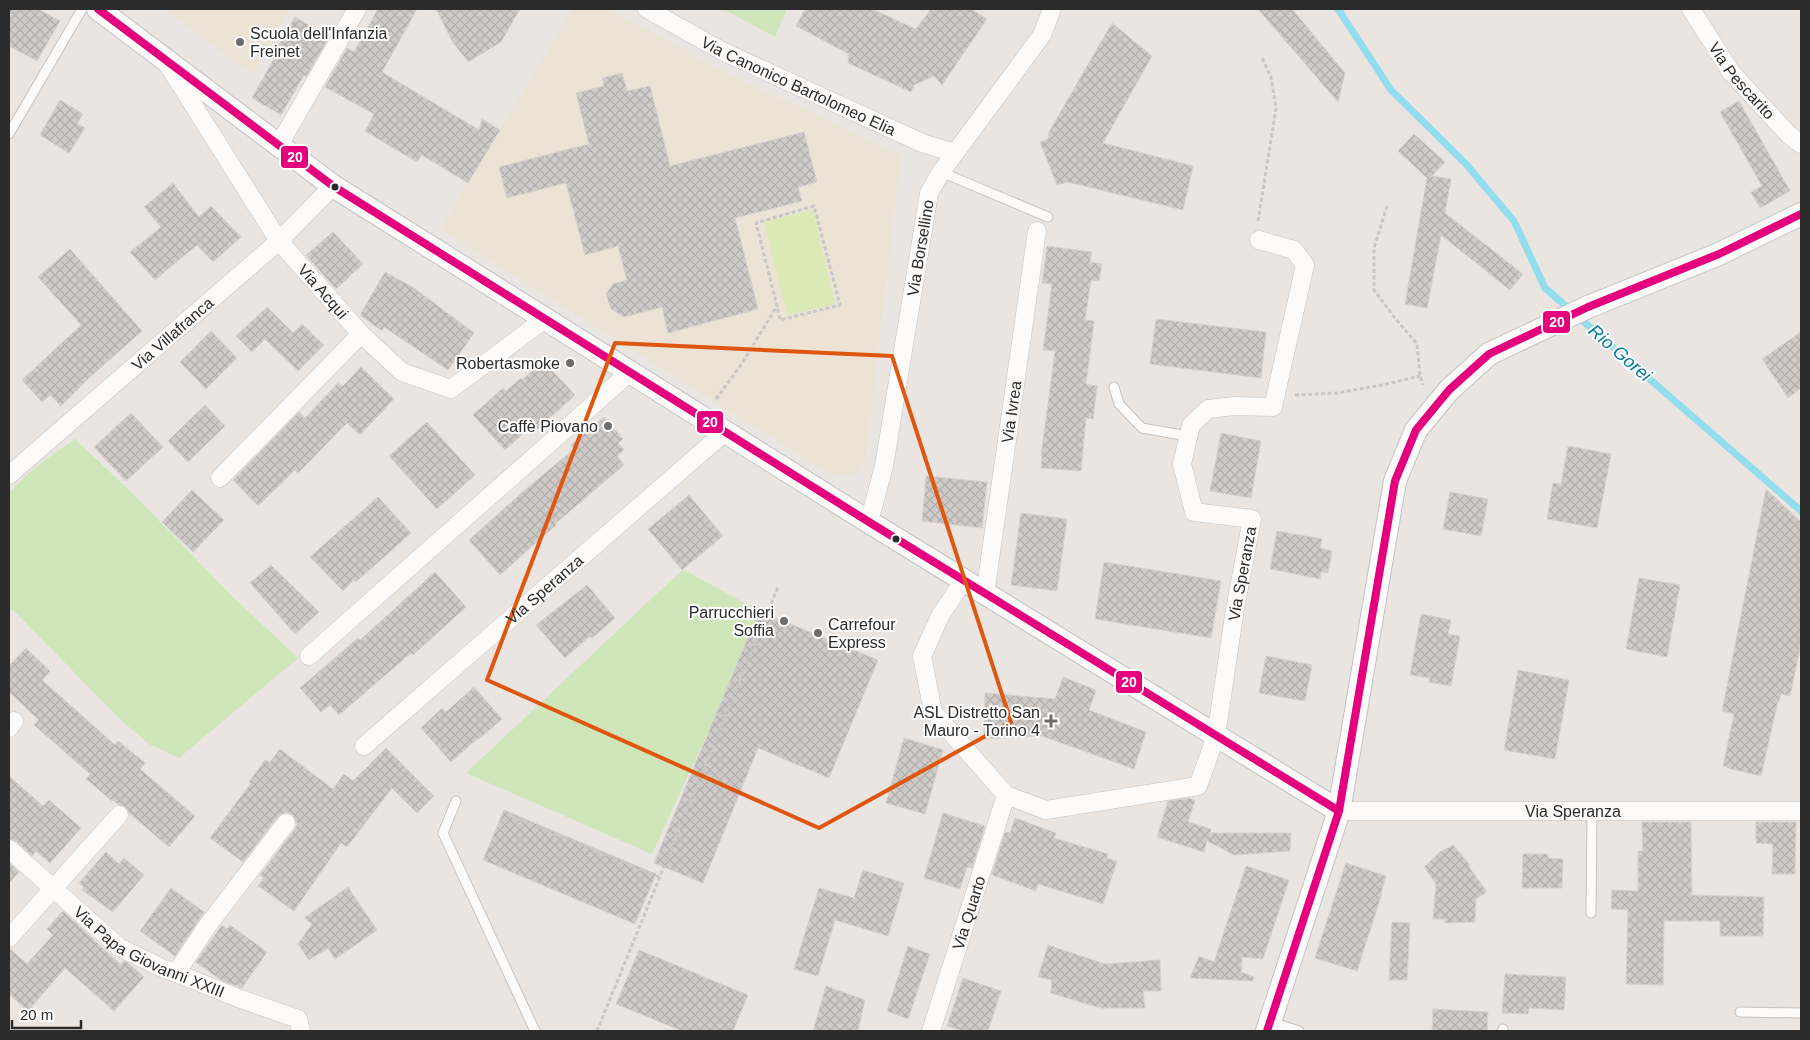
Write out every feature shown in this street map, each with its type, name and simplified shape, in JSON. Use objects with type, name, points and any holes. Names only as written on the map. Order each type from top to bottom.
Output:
[{"type":"street","points":[[98,9],[333,186],[869,522],[1339,811]]},
{"type":"street","points":[[279,144],[357,9]]},
{"type":"street","name":"Via Canonico Bartolomeo Elia","points":[[647,9],[731,55],[922,143],[955,153]]},
{"type":"street","name":"Via Borsellino","points":[[869,522],[884,466],[930,193],[941,172],[1042,36],[1052,9]]},
{"type":"street","name":"Via Pescarito","points":[[1691,9],[1730,72],[1797,140]]},
{"type":"street","name":"Via Acqui","points":[[164,59],[279,241],[361,334],[402,372],[451,389],[545,319]]},
{"type":"street","name":"Via Villafranca","points":[[9,476],[279,241],[333,186]]},
{"type":"street","points":[[1269,1026],[1339,811],[1395,481],[1416,430],[1449,390],[1489,354],[1588,307],[1719,254],[1801,214]]},
{"type":"street","points":[[1772,229],[1801,232]]},
{"type":"street","name":"Via Ivrea","points":[[985,594],[1037,231]]},
{"type":"street","points":[[1260,240],[1294,250],[1305,265],[1276,396]]},
{"type":"street","points":[[220,478],[361,334]]},
{"type":"street","points":[[309,656],[630,372]]},
{"type":"street","name":"Via Speranza","points":[[964,580],[940,616],[922,656],[929,693],[933,712],[1006,795],[1046,810],[1198,786],[1216,736],[1235,609],[1252,519],[1194,512],[1182,464],[1191,426],[1208,410],[1235,406],[1273,407],[1276,396]]},
{"type":"street","name":"Via Speranza","points":[[364,746],[725,432]]},
{"type":"street","name":"Via Quarto","points":[[931,1031],[1006,795]]},
{"type":"street","name":"Via Speranza","points":[[1339,811],[1801,811]]},
{"type":"street","points":[[9,938],[119,815]]},
{"type":"street","points":[[176,973],[208,925],[286,823]]},
{"type":"street","name":"Via Papa Giovanni XXIII","points":[[9,848],[119,947],[164,969],[298,1019],[301,1031]]},
{"type":"lane","points":[[9,134],[82,9]]},
{"type":"lane","points":[[941,172],[1048,217]]},
{"type":"lane","points":[[1114,387],[1119,404],[1142,428],[1188,436]]},
{"type":"lane","points":[[456,801],[443,833],[535,1031]]},
{"type":"lane","points":[[1591,913],[1592,810]]},
{"type":"lane","points":[[1740,1012],[1801,1013]]},
{"type":"lane","points":[[1269,1026],[1299,1031]]},
{"type":"path","points":[[1260,240],[1258,222],[1276,108],[1271,78],[1262,58]]},
{"type":"path","points":[[703,418],[743,362],[777,306],[756,223],[814,206],[840,304],[780,320],[777,306]]},
{"type":"path","points":[[1387,206],[1374,248],[1374,290],[1417,344],[1420,376],[1430,412]]},
{"type":"path","points":[[1276,396],[1337,393],[1420,376]]},
{"type":"path","points":[[597,1031],[778,587]]},
{"type":"path","points":[[512,816],[659,877]]},
{"type":"highlighted area","points":[[615,343],[892,356],[1011,722],[819,828],[487,680]]},
{"type":"shaded area","name":"Scuola dell'Infanzia Freinet","points":[[164,9],[289,9],[253,75]]},
{"type":"shaded area","points":[[573,9],[607,9],[722,70],[901,156],[865,461],[855,474],[830,474],[440,229]]},
{"type":"green space","points":[[723,9],[787,9],[775,37]]},
{"type":"green space","points":[[813,210],[835,304],[787,315],[764,222]]},
{"type":"green space","points":[[75,439],[129,490],[233,597],[298,658],[179,758],[149,744],[122,721],[9,608],[9,494],[31,471]]},
{"type":"green space","points":[[682,570],[759,611],[720,706],[652,854],[466,773]]},
{"type":"building","points":[[9,9],[38,9],[60,21],[37,61],[9,46]]},
{"type":"building","points":[[378,9],[417,9],[382,72],[479,130],[482,119],[500,130],[468,183],[422,155],[417,162],[365,131],[374,114],[325,87],[347,48],[354,52]]},
{"type":"building","points":[[436,9],[520,9],[501,42],[468,62],[452,41]]},
{"type":"building","points":[[805,9],[872,9],[916,29],[931,9],[971,9],[987,19],[942,85],[934,76],[914,85],[911,92],[848,63],[849,54],[796,26]]},
{"type":"building","points":[[1258,9],[1292,9],[1345,73],[1338,102]]},
{"type":"building","points":[[295,17],[329,37],[281,115],[252,98],[276,55],[273,54]]},
{"type":"building","points":[[1112,23],[1152,56],[1103,143],[1193,166],[1183,210],[1068,182],[1057,185],[1040,142],[1048,139],[1049,132]]},
{"type":"building","points":[[622,73],[627,91],[650,86],[670,166],[804,132],[817,182],[798,187],[802,201],[735,218],[758,309],[668,333],[662,307],[624,317],[611,309],[606,294],[613,284],[627,280],[618,246],[585,255],[566,183],[507,198],[499,167],[589,144],[576,93],[604,86],[602,78]]},
{"type":"building","points":[[60,100],[83,114],[77,124],[85,128],[69,153],[40,135]]},
{"type":"building","points":[[1739,101],[1790,191],[1760,208],[1751,192],[1762,186],[1720,112]]},
{"type":"building","points":[[1414,134],[1445,162],[1432,176],[1451,179],[1445,213],[1523,274],[1510,290],[1441,235],[1427,308],[1405,304],[1427,178],[1398,151]]},
{"type":"building","points":[[173,183],[199,217],[211,206],[241,237],[213,262],[197,245],[155,280],[130,252],[161,227],[144,207]]},
{"type":"building","points":[[333,232],[363,264],[336,289],[306,255]]},
{"type":"building","points":[[1047,246],[1092,252],[1090,262],[1102,264],[1099,281],[1091,280],[1085,320],[1094,321],[1086,384],[1097,386],[1093,419],[1086,418],[1081,471],[1041,468],[1055,351],[1043,350],[1052,284],[1042,283]]},
{"type":"building","points":[[70,249],[142,331],[90,377],[61,406],[50,395],[42,402],[22,380],[81,325],[38,277]]},
{"type":"building","points":[[385,272],[414,288],[474,333],[448,370],[384,327],[382,331],[360,315]]},
{"type":"building","points":[[267,307],[293,333],[302,324],[324,345],[298,371],[265,339],[252,352],[236,336]]},
{"type":"building","points":[[1156,319],[1266,332],[1261,378],[1150,364]]},
{"type":"building","points":[[211,331],[237,358],[206,389],[180,362]]},
{"type":"building","points":[[1801,332],[1801,388],[1788,398],[1762,359]]},
{"type":"building","points":[[543,361],[575,395],[531,435],[527,430],[505,450],[473,415],[503,388],[506,391],[521,378],[522,380]]},
{"type":"building","points":[[361,367],[394,399],[360,435],[347,423],[298,473],[295,470],[258,506],[233,480],[299,412],[305,418],[338,383],[343,386]]},
{"type":"building","points":[[205,405],[225,426],[188,462],[168,441]]},
{"type":"building","points":[[131,413],[163,447],[126,481],[94,447]]},
{"type":"building","points":[[604,417],[623,439],[618,443],[624,450],[617,456],[624,465],[555,524],[500,575],[469,540],[574,449],[571,445]]},
{"type":"building","points":[[427,422],[475,475],[437,509],[389,456]]},
{"type":"building","points":[[1221,433],[1261,441],[1251,498],[1210,491]]},
{"type":"building","points":[[1568,446],[1611,454],[1597,528],[1547,519],[1553,483],[1561,484]]},
{"type":"building","points":[[926,476],[987,482],[982,528],[922,521]]},
{"type":"building","points":[[1766,489],[1801,522],[1801,644],[1790,696],[1781,694],[1778,701],[1761,776],[1723,766],[1734,714],[1722,711]]},
{"type":"building","points":[[192,490],[224,520],[193,552],[162,522]]},
{"type":"building","points":[[1450,492],[1488,499],[1481,536],[1443,529]]},
{"type":"building","points":[[689,495],[723,536],[682,570],[648,529]]},
{"type":"building","points":[[378,497],[411,533],[356,582],[354,580],[343,591],[310,557]]},
{"type":"building","points":[[1021,513],[1067,519],[1057,591],[1011,585]]},
{"type":"building","points":[[1277,531],[1322,539],[1320,548],[1332,551],[1328,573],[1321,572],[1320,579],[1270,569]]},
{"type":"building","points":[[1104,562],[1221,581],[1211,638],[1095,619]]},
{"type":"building","points":[[271,565],[319,612],[295,634],[250,583]]},
{"type":"building","points":[[435,572],[466,607],[413,655],[411,653],[339,715],[330,705],[321,712],[300,688],[358,638],[360,640]]},
{"type":"building","points":[[1639,578],[1680,585],[1667,657],[1626,649]]},
{"type":"building","points":[[587,585],[615,618],[592,638],[590,636],[565,658],[536,625]]},
{"type":"building","points":[[759,611],[878,660],[829,778],[758,748],[703,883],[654,863]]},
{"type":"building","points":[[1421,614],[1451,620],[1448,634],[1460,636],[1451,686],[1429,682],[1430,678],[1410,675]]},
{"type":"building","points":[[26,648],[50,671],[42,680],[115,745],[118,741],[145,763],[140,769],[195,816],[169,847],[129,813],[126,807],[112,801],[86,779],[90,774],[34,725],[39,720],[9,692],[9,666]]},
{"type":"building","points":[[1266,656],[1312,665],[1305,701],[1259,693]]},
{"type":"building","points":[[1518,670],[1569,680],[1555,759],[1504,750]]},
{"type":"building","name":"ASL Distretto San Mauro - Torino 4","points":[[1063,677],[1096,690],[1089,710],[1146,732],[1134,769],[1042,736],[984,739],[985,693],[1055,699]]},
{"type":"building","points":[[474,687],[502,719],[451,762],[421,728],[442,708],[446,712]]},
{"type":"building","points":[[904,738],[943,750],[925,814],[886,803]]},
{"type":"building","points":[[386,748],[434,796],[417,813],[392,788],[347,847],[341,843],[294,911],[258,886],[264,878],[260,875],[295,829],[297,824],[293,815],[287,812],[278,816],[243,862],[210,838],[251,783],[249,782],[265,760],[270,762],[280,749],[333,789],[344,774],[353,781]]},
{"type":"building","points":[[9,776],[43,806],[49,800],[81,828],[50,863],[36,851],[32,856],[16,841],[9,839]]},
{"type":"building","points":[[1189,798],[1195,800],[1188,822],[1211,829],[1210,833],[1291,833],[1290,851],[1234,855],[1207,841],[1204,852],[1157,837],[1168,801]]},
{"type":"building","points":[[504,810],[656,874],[635,924],[483,860]]},
{"type":"building","points":[[943,813],[985,826],[972,868],[967,867],[960,889],[924,878]]},
{"type":"building","points":[[1015,818],[1056,833],[1054,838],[1108,854],[1107,858],[1117,861],[1103,904],[1038,884],[1036,891],[992,875],[1005,832],[1010,833]]},
{"type":"building","points":[[1642,822],[1691,822],[1692,895],[1764,897],[1763,936],[1720,936],[1720,921],[1664,921],[1663,985],[1626,984],[1628,910],[1611,909],[1612,890],[1638,891],[1638,851],[1643,851]]},
{"type":"building","points":[[1756,822],[1796,822],[1795,874],[1772,874],[1773,844],[1756,843]]},
{"type":"building","points":[[1453,845],[1470,865],[1469,867],[1487,892],[1476,899],[1475,922],[1445,923],[1446,919],[1433,919],[1436,884],[1424,867],[1440,852]]},
{"type":"building","points":[[106,852],[119,864],[124,858],[144,875],[113,912],[82,890],[84,887],[79,883]]},
{"type":"building","points":[[1523,854],[1548,854],[1548,858],[1563,859],[1562,888],[1522,888]]},
{"type":"building","points":[[9,863],[19,872],[9,883]]},
{"type":"building","points":[[1346,863],[1386,876],[1357,971],[1315,958]]},
{"type":"building","points":[[1246,866],[1289,880],[1263,959],[1242,957],[1241,972],[1254,977],[1253,981],[1190,978],[1199,956],[1214,962]]},
{"type":"building","points":[[863,870],[904,883],[888,936],[835,920],[818,976],[794,969],[819,888],[854,898]]},
{"type":"building","points":[[348,887],[377,930],[335,959],[328,948],[309,960],[298,944],[312,924],[304,918]]},
{"type":"building","points":[[171,888],[204,912],[175,956],[140,931]]},
{"type":"building","points":[[63,911],[121,965],[124,961],[128,963],[144,977],[114,1011],[65,968],[28,1011],[9,994],[9,948],[27,964],[53,935],[47,929]]},
{"type":"building","points":[[1392,922],[1410,923],[1407,980],[1389,980]]},
{"type":"building","points":[[222,925],[227,929],[230,925],[267,952],[242,988],[221,980],[196,962]]},
{"type":"building","points":[[1048,945],[1105,964],[1160,960],[1161,991],[1143,991],[1145,1008],[1100,1008],[1051,993],[1052,980],[1038,977]]},
{"type":"building","points":[[908,946],[930,954],[908,1019],[887,1011]]},
{"type":"building","points":[[639,950],[748,995],[733,1031],[682,1031],[616,1004]]},
{"type":"building","points":[[1505,974],[1566,977],[1564,1010],[1529,1008],[1528,1014],[1502,1013]]},
{"type":"building","points":[[963,978],[1001,991],[988,1031],[963,1031],[947,1026]]},
{"type":"building","points":[[826,986],[865,1000],[858,1031],[813,1031]]},
{"type":"building","points":[[1433,1009],[1488,1012],[1487,1031],[1432,1031]]},
{"type":"waterway","name":"Rio Gorei","points":[[1338,9],[1391,90],[1465,163],[1514,221],[1545,288],[1801,511]]},
{"type":"transit line","name":"20","points":[[98,9],[333,186],[869,522],[1339,811]]},
{"type":"transit line","name":"20","points":[[1267,1031],[1339,811],[1395,481],[1416,430],[1449,390],[1489,354],[1588,307],[1719,254],[1801,214]]},
{"type":"place","name":"Scuola dell'Infanzia Freinet","points":[[240,42]]},
{"type":"place","name":"Robertasmoke","points":[[570,363]]},
{"type":"place","name":"Caffè Piovano","points":[[608,426]]},
{"type":"place","name":"Parrucchieri Soffia","points":[[784,621]]},
{"type":"place","name":"Carrefour Express","points":[[818,633]]},
{"type":"place","name":"ASL Distretto San Mauro - Torino 4","points":[[1051,721]]}]
